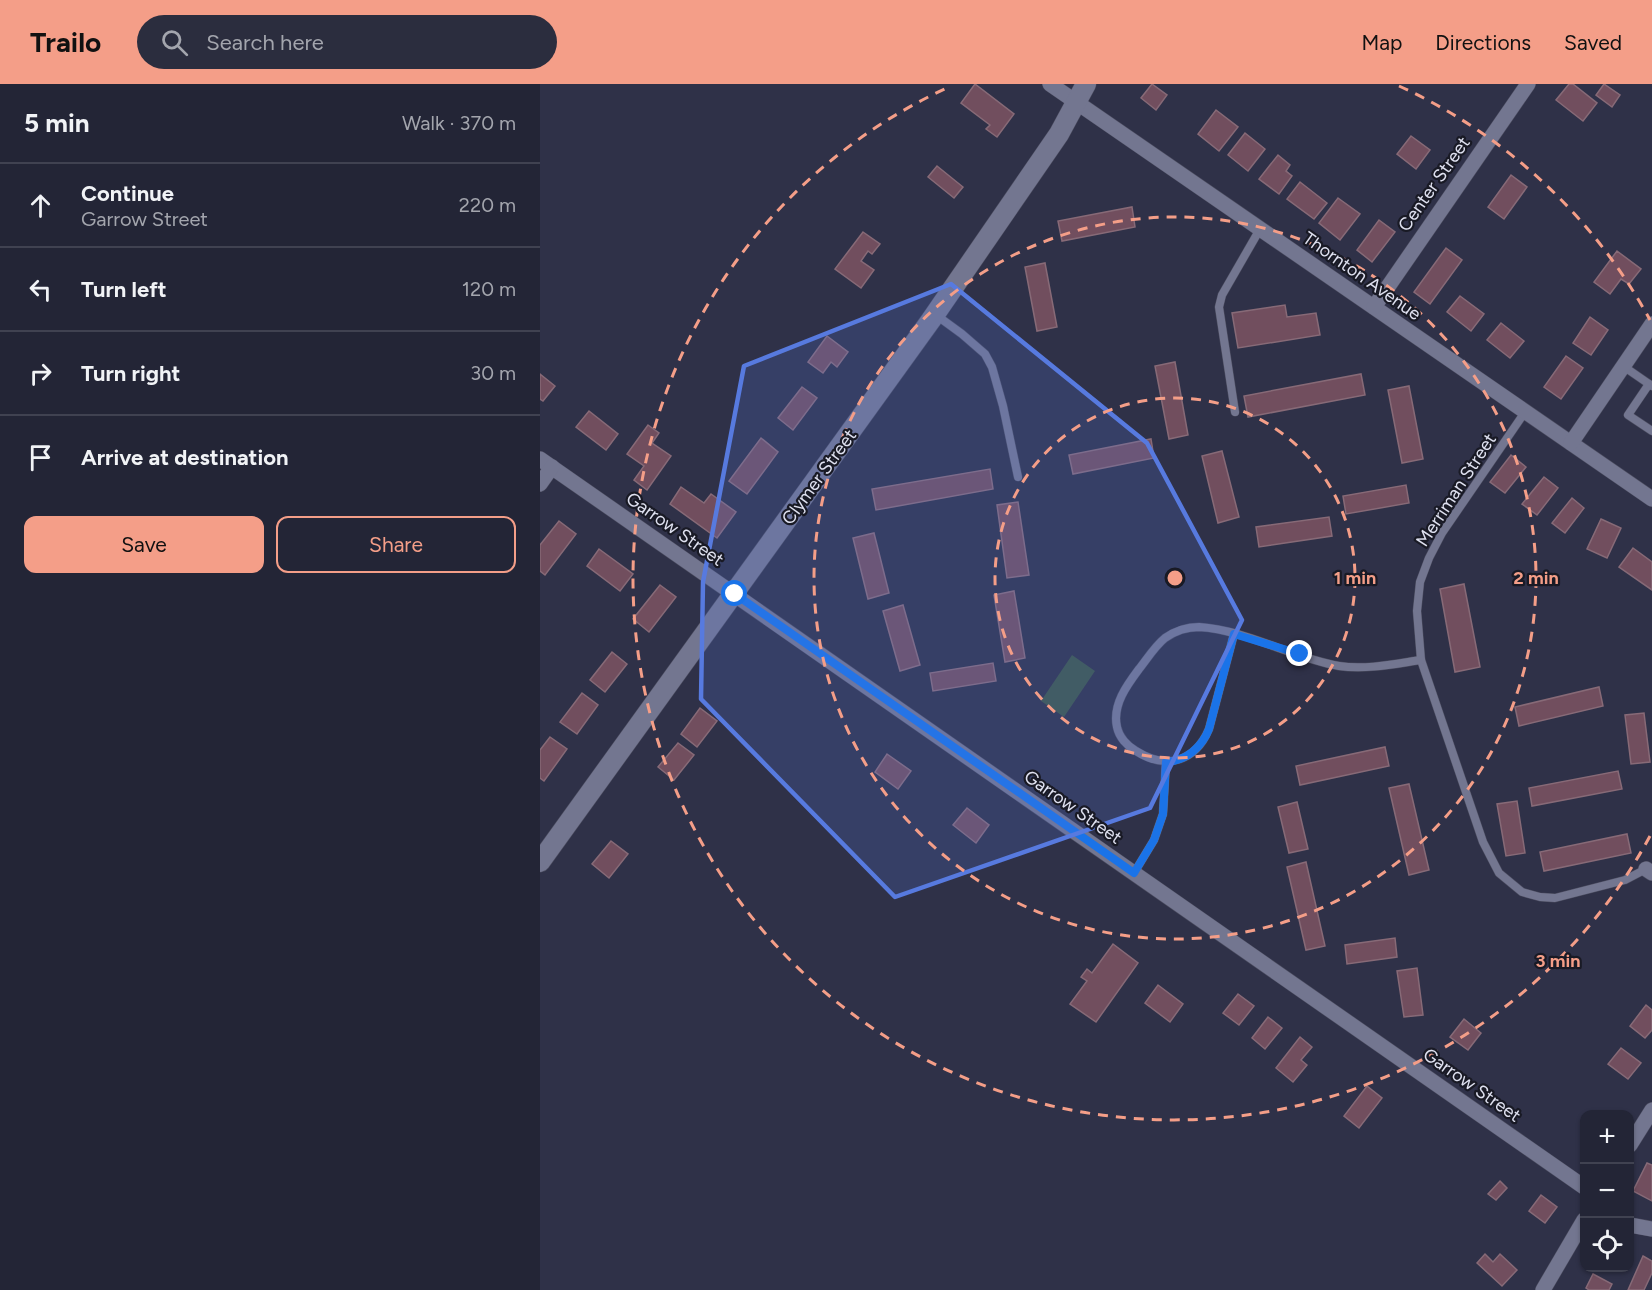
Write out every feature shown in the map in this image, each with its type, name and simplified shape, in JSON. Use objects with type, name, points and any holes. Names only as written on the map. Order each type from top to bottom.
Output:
[{"type":"street","name":"Thornton Avenue","points":[[1050,84],[1652,499]]},
{"type":"street","name":"Clymer Street","points":[[540,862],[735,594],[934,314],[1059,135],[1086,84]]},
{"type":"street","name":"Center Street","points":[[1374,307],[1523,86]]},
{"type":"street","points":[[1571,443],[1652,324]]},
{"type":"street","name":"Garrow Street","points":[[546,463],[1580,1184]]},
{"type":"street","points":[[540,484],[546,463]]},
{"type":"street","points":[[1634,1137],[1652,1110]]},
{"type":"street","points":[[1634,1226],[1652,1229]]},
{"type":"street","points":[[1543,1290],[1580,1227]]},
{"type":"lane","points":[[1235,412],[1219,307],[1227,285],[1260,229]]},
{"type":"lane","points":[[934,314],[986,354],[1003,406],[1018,477]]},
{"type":"lane","points":[[1623,366],[1650,385],[1628,414],[1652,431]]},
{"type":"lane","name":"Merriman Street","points":[[1525,412],[1442,533],[1429,558],[1420,582],[1417,611],[1421,660],[1483,842],[1499,873],[1522,892],[1555,898],[1649,871]]},
{"type":"lane","points":[[1234,634],[1209,729],[1205,740],[1195,751],[1179,760],[1166,762],[1155,761],[1129,747],[1116,727],[1123,692],[1164,639],[1183,629],[1198,627],[1234,634],[1340,666],[1373,667],[1421,660]]},
{"type":"lane","points":[[1134,873],[1154,840],[1163,814],[1166,762]]},
{"type":"highlighted area","points":[[951,284],[1147,443],[1242,620],[1150,808],[895,897],[701,699],[703,582],[744,366]]},
{"type":"green space","points":[[1072,655],[1095,671],[1064,717],[1041,701]]},
{"type":"building","points":[[975,84],[1014,114],[997,137],[986,129],[990,125],[961,103]]},
{"type":"building","points":[[1152,84],[1167,95],[1156,110],[1141,98]]},
{"type":"building","points":[[1569,84],[1573,84],[1597,103],[1583,121],[1556,100]]},
{"type":"building","points":[[1604,84],[1620,95],[1612,107],[1596,95]]},
{"type":"building","points":[[1216,110],[1238,127],[1219,151],[1198,134]]},
{"type":"building","points":[[1245,133],[1265,149],[1248,171],[1228,155]]},
{"type":"building","points":[[1411,136],[1430,150],[1416,169],[1397,154]]},
{"type":"building","points":[[1278,155],[1290,165],[1286,171],[1292,176],[1279,194],[1259,179]]},
{"type":"building","points":[[937,166],[963,187],[954,198],[928,177]]},
{"type":"building","points":[[1511,175],[1527,187],[1504,219],[1488,207]]},
{"type":"building","points":[[1300,182],[1327,203],[1314,219],[1287,199]]},
{"type":"building","points":[[1338,198],[1360,214],[1340,240],[1319,223]]},
{"type":"building","points":[[1132,207],[1135,227],[1062,241],[1058,221]]},
{"type":"building","points":[[1379,220],[1395,232],[1372,262],[1357,250]]},
{"type":"building","points":[[863,232],[880,244],[872,254],[868,251],[861,261],[874,270],[861,288],[835,269]]},
{"type":"building","points":[[1446,248],[1462,260],[1430,304],[1414,292]]},
{"type":"building","points":[[1617,251],[1641,269],[1629,284],[1621,279],[1610,294],[1594,282]]},
{"type":"building","points":[[1045,263],[1057,327],[1037,331],[1025,267]]},
{"type":"building","points":[[1460,296],[1484,314],[1471,331],[1447,312]]},
{"type":"building","points":[[1285,305],[1287,317],[1316,313],[1320,335],[1238,348],[1232,313]]},
{"type":"building","points":[[1590,317],[1608,330],[1591,355],[1573,343]]},
{"type":"building","points":[[1501,323],[1524,341],[1510,358],[1487,340]]},
{"type":"building","points":[[827,336],[848,352],[837,367],[831,362],[823,373],[808,362]]},
{"type":"building","points":[[1566,356],[1583,368],[1561,399],[1544,387]]},
{"type":"building","points":[[1175,362],[1188,435],[1169,439],[1155,366]]},
{"type":"building","points":[[540,374],[555,386],[543,401],[540,399]]},
{"type":"building","points":[[1361,374],[1365,395],[1248,417],[1244,396]]},
{"type":"building","points":[[1409,386],[1423,459],[1402,463],[1388,390]]},
{"type":"building","points":[[802,387],[817,398],[793,430],[778,418]]},
{"type":"building","points":[[589,411],[618,434],[606,450],[576,427]]},
{"type":"building","points":[[648,425],[659,433],[652,443],[671,456],[647,490],[634,480],[644,466],[627,454]]},
{"type":"building","points":[[761,438],[778,452],[747,494],[729,481]]},
{"type":"building","points":[[1151,439],[1154,458],[1073,474],[1069,455]]},
{"type":"building","points":[[1222,451],[1239,517],[1218,523],[1202,456]]},
{"type":"building","points":[[1511,455],[1526,467],[1505,493],[1490,482]]},
{"type":"building","points":[[990,469],[993,489],[876,510],[872,489]]},
{"type":"building","points":[[1544,477],[1558,488],[1537,515],[1522,504]]},
{"type":"building","points":[[1406,485],[1409,503],[1346,514],[1343,496]]},
{"type":"building","points":[[681,487],[704,503],[711,494],[736,512],[717,538],[670,504]]},
{"type":"building","points":[[1572,498],[1584,508],[1565,533],[1552,523]]},
{"type":"building","points":[[1018,502],[1029,575],[1007,578],[997,505]]},
{"type":"building","points":[[1329,517],[1332,536],[1259,547],[1256,527]]},
{"type":"building","points":[[1601,519],[1621,528],[1607,558],[1587,549]]},
{"type":"building","points":[[559,521],[576,534],[545,575],[540,571],[540,545]]},
{"type":"building","points":[[874,533],[889,593],[868,599],[853,538]]},
{"type":"building","points":[[1633,548],[1652,562],[1652,590],[1619,567]]},
{"type":"building","points":[[599,549],[633,574],[620,591],[587,566]]},
{"type":"building","points":[[1464,584],[1480,667],[1455,672],[1440,589]]},
{"type":"building","points":[[660,585],[676,597],[649,632],[633,619]]},
{"type":"building","points":[[1014,591],[1025,658],[1005,662],[994,595]]},
{"type":"building","points":[[903,605],[920,665],[900,671],[883,611]]},
{"type":"building","points":[[612,652],[627,664],[605,692],[590,680]]},
{"type":"building","points":[[993,663],[996,681],[933,691],[930,673]]},
{"type":"building","points":[[1599,687],[1603,706],[1519,726],[1515,707]]},
{"type":"building","points":[[582,693],[598,705],[577,734],[560,722]]},
{"type":"building","points":[[700,708],[717,721],[697,747],[681,734]]},
{"type":"building","points":[[1644,713],[1650,762],[1631,764],[1625,715]]},
{"type":"building","points":[[550,737],[567,749],[544,781],[540,778],[540,750]]},
{"type":"building","points":[[678,743],[694,755],[674,780],[658,767]]},
{"type":"building","points":[[1385,747],[1389,766],[1300,785],[1296,766]]},
{"type":"building","points":[[887,754],[911,771],[898,789],[875,772]]},
{"type":"building","points":[[1618,771],[1622,789],[1532,806],[1529,788]]},
{"type":"building","points":[[1409,784],[1429,870],[1409,875],[1389,788]]},
{"type":"building","points":[[1517,801],[1525,853],[1506,856],[1497,804]]},
{"type":"building","points":[[1297,802],[1308,849],[1289,853],[1278,807]]},
{"type":"building","points":[[967,808],[989,825],[976,843],[953,825]]},
{"type":"building","points":[[1627,834],[1631,853],[1544,871],[1540,852]]},
{"type":"building","points":[[611,841],[628,854],[609,878],[592,864]]},
{"type":"building","points":[[1306,862],[1325,946],[1306,950],[1287,867]]},
{"type":"building","points":[[1395,938],[1397,957],[1347,964],[1345,945]]},
{"type":"building","points":[[1113,944],[1138,963],[1096,1022],[1070,1004],[1087,981],[1081,977],[1087,969],[1092,973]]},
{"type":"building","points":[[1417,968],[1423,1015],[1404,1017],[1397,971]]},
{"type":"building","points":[[1158,985],[1183,1004],[1170,1022],[1145,1003]]},
{"type":"building","points":[[1238,994],[1254,1006],[1239,1025],[1223,1013]]},
{"type":"building","points":[[1646,1005],[1652,1010],[1652,1030],[1645,1038],[1630,1026]]},
{"type":"building","points":[[1268,1017],[1282,1028],[1265,1049],[1252,1038]]},
{"type":"building","points":[[1464,1019],[1481,1033],[1468,1050],[1450,1037]]},
{"type":"building","points":[[1300,1037],[1312,1047],[1301,1060],[1307,1065],[1293,1082],[1276,1068]]},
{"type":"building","points":[[1621,1048],[1641,1063],[1628,1079],[1608,1064]]},
{"type":"building","points":[[1367,1086],[1382,1098],[1359,1128],[1344,1116]]},
{"type":"building","points":[[1647,1163],[1652,1165],[1652,1201],[1634,1192]]},
{"type":"building","points":[[1500,1181],[1507,1188],[1496,1200],[1488,1194]]},
{"type":"building","points":[[1541,1195],[1557,1207],[1545,1223],[1529,1211]]},
{"type":"building","points":[[1485,1254],[1493,1262],[1500,1254],[1517,1270],[1502,1286],[1477,1263]]},
{"type":"building","points":[[1643,1256],[1652,1261],[1652,1273],[1644,1290],[1628,1290]]},
{"type":"building","points":[[1593,1274],[1612,1284],[1609,1290],[1586,1288]]},
{"type":"route","points":[[735,594],[1134,873],[1154,840],[1163,814],[1166,762],[1179,760],[1195,751],[1205,740],[1234,634],[1300,654]]}]
